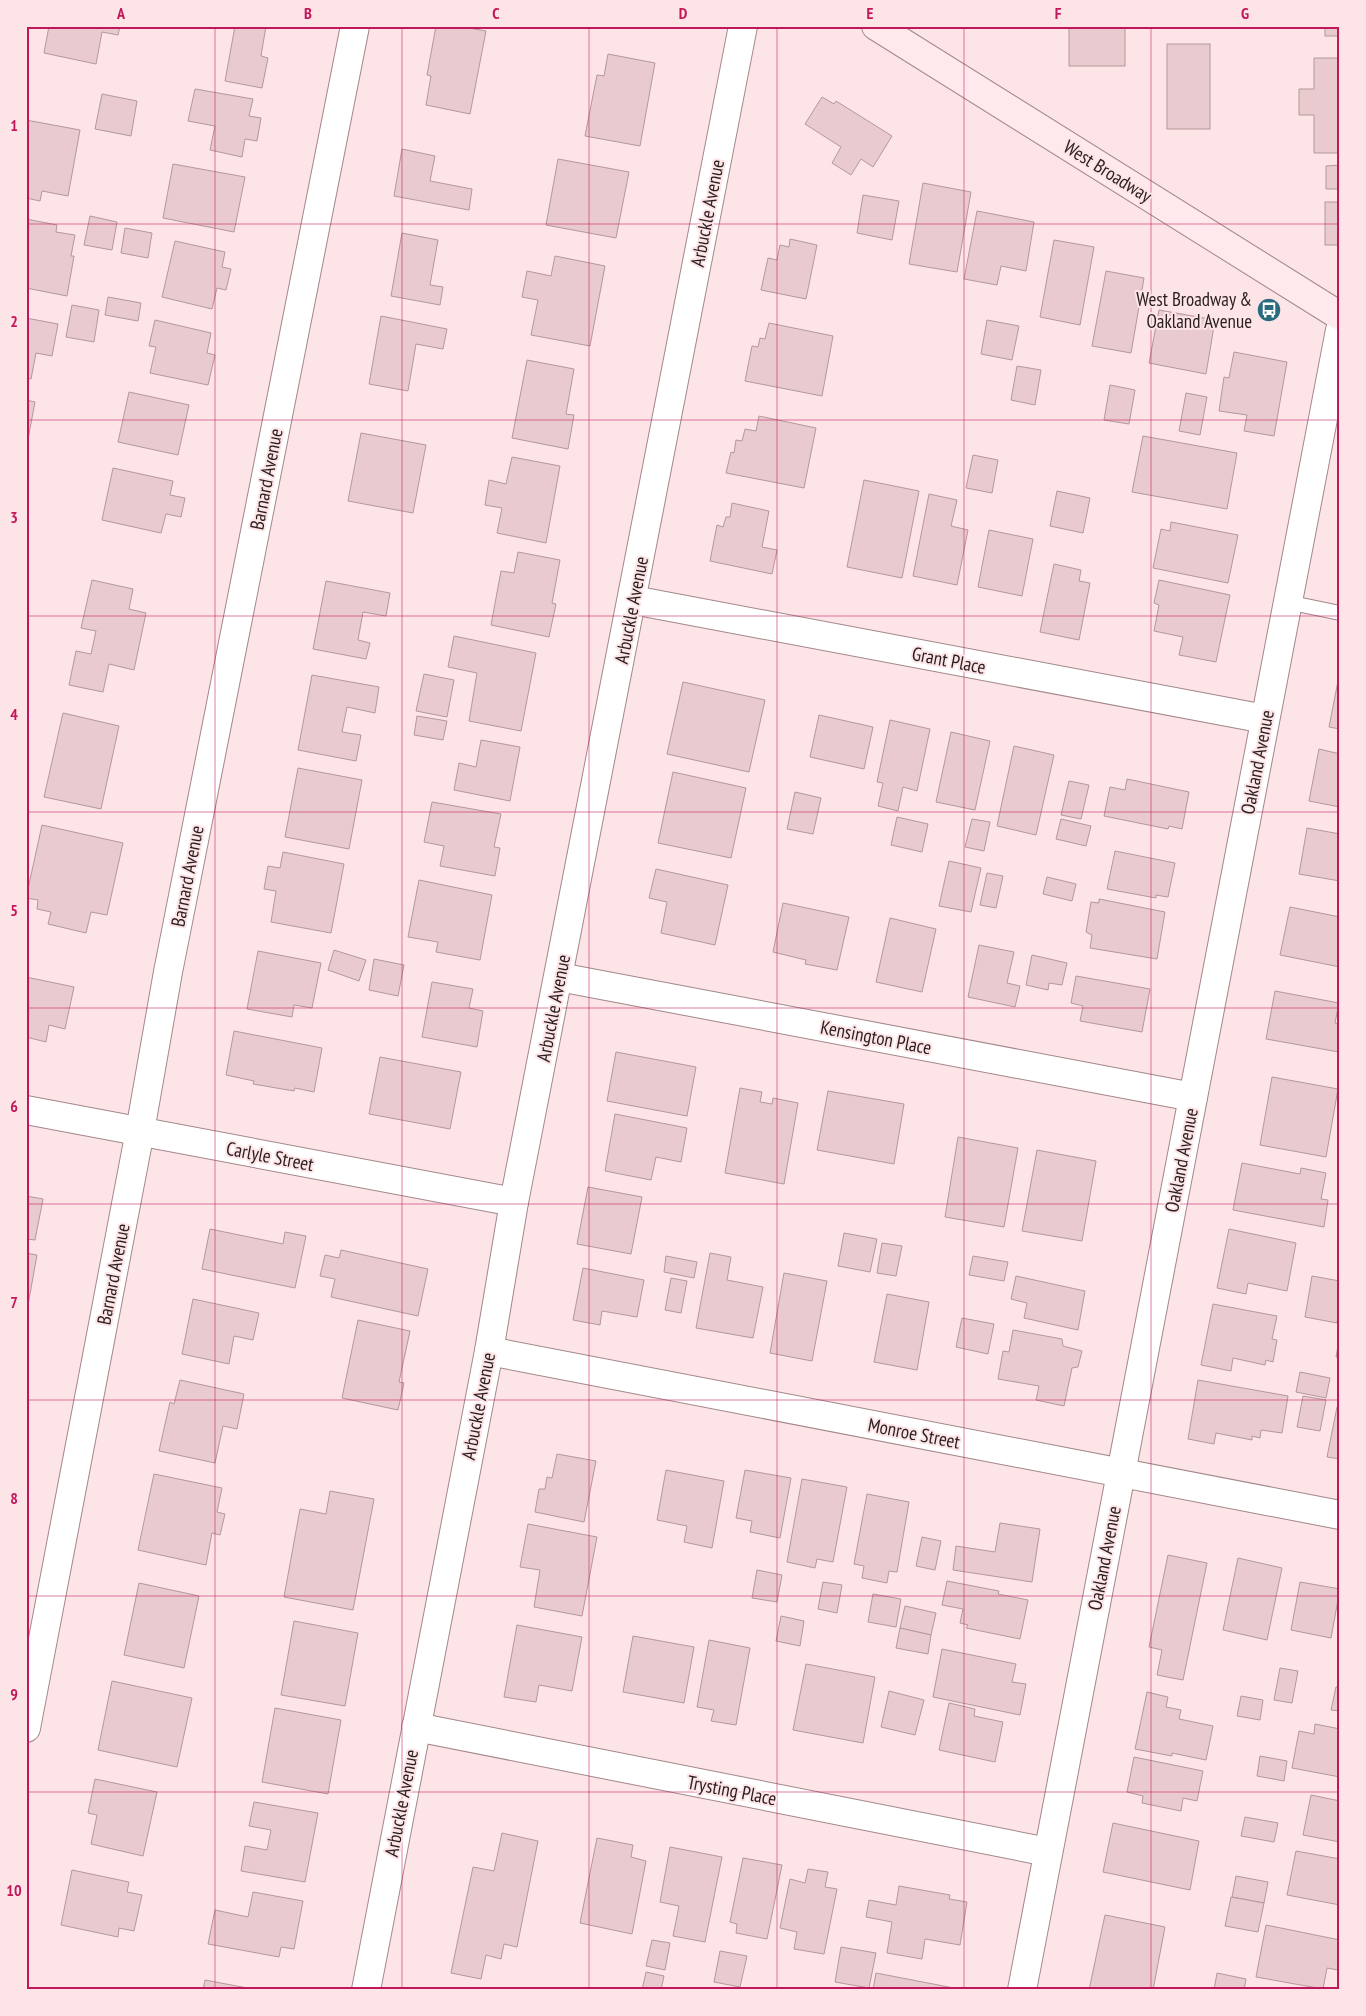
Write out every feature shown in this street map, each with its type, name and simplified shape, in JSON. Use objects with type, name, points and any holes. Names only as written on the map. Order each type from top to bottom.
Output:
[{"type":"main road","name":"West Broadway","points":[[876,26],[1340,316]]},
{"type":"street","name":"Barnard Avenue","points":[[26,1728],[140,1131],[168,972],[355,26]]},
{"type":"street","name":"Arbuckle Avenue","points":[[366,1990],[489,1351],[514,1202],[633,600],[743,26]]},
{"type":"street","name":"Oakland Avenue","points":[[1022,1990],[1340,330]]},
{"type":"street","name":"Grant Place","points":[[633,600],[1265,719]]},
{"type":"street","name":"Kensington Place","points":[[559,978],[1193,1097]]},
{"type":"street","name":"Carlyle Street","points":[[26,1110],[514,1202]]},
{"type":"street","name":"Monroe Street","points":[[489,1351],[1340,1515]]},
{"type":"street","name":"Trysting Place","points":[[416,1727],[1048,1852]]},
{"type":"lane","points":[[1288,602],[1340,613]]},
{"type":"building","points":[[49,26],[120,26],[118,35],[102,32],[96,64],[44,53]]},
{"type":"building","points":[[235,26],[266,26],[261,56],[268,58],[262,88],[225,81]]},
{"type":"building","points":[[436,26],[458,26],[486,31],[470,114],[426,105],[431,76],[427,75]]},
{"type":"building","points":[[1069,26],[1125,26],[1125,66],[1069,66]]},
{"type":"building","points":[[1325,26],[1340,26],[1340,36],[1325,36]]},
{"type":"building","points":[[1167,44],[1210,44],[1210,129],[1167,129]]},
{"type":"building","points":[[608,54],[655,63],[640,146],[585,136],[597,75],[604,76]]},
{"type":"building","points":[[1314,58],[1340,58],[1340,153],[1314,153],[1314,115],[1299,115],[1299,89],[1314,89]]},
{"type":"building","points":[[195,89],[253,99],[249,116],[261,118],[257,141],[245,139],[242,157],[210,150],[215,126],[188,121]]},
{"type":"building","points":[[102,94],[137,101],[131,136],[95,129]]},
{"type":"building","points":[[822,97],[834,104],[836,101],[892,136],[873,167],[861,159],[851,175],[832,163],[841,147],[805,124]]},
{"type":"building","points":[[26,120],[80,130],[68,196],[42,191],[40,201],[26,198]]},
{"type":"building","points":[[402,149],[435,156],[430,181],[472,189],[469,210],[394,196]]},
{"type":"building","points":[[558,159],[629,172],[616,238],[546,225]]},
{"type":"building","points":[[173,164],[245,177],[234,232],[163,218]]},
{"type":"building","points":[[1340,165],[1340,189],[1326,189],[1326,166]]},
{"type":"building","points":[[923,183],[971,192],[957,272],[909,264]]},
{"type":"building","points":[[863,195],[899,201],[892,240],[857,233]]},
{"type":"building","points":[[1325,202],[1340,202],[1340,245],[1325,245]]},
{"type":"building","points":[[977,211],[1034,222],[1026,271],[1001,266],[997,285],[964,279]]},
{"type":"building","points":[[90,216],[117,222],[112,250],[84,245]]},
{"type":"building","points":[[26,219],[57,225],[56,232],[75,235],[71,256],[74,256],[67,296],[26,288]]},
{"type":"building","points":[[125,228],[152,233],[148,258],[121,253]]},
{"type":"building","points":[[402,233],[438,240],[430,285],[443,287],[440,305],[391,296]]},
{"type":"building","points":[[790,239],[817,245],[806,299],[761,290],[768,258],[777,260],[780,245],[789,247]]},
{"type":"building","points":[[1054,240],[1094,247],[1080,325],[1040,317]]},
{"type":"building","points":[[175,241],[225,252],[222,267],[231,269],[226,290],[217,288],[212,309],[162,297]]},
{"type":"building","points":[[555,256],[605,266],[590,346],[531,335],[538,300],[522,297],[527,271],[551,276]]},
{"type":"building","points":[[1106,271],[1144,278],[1131,353],[1092,346]]},
{"type":"building","points":[[108,297],[141,303],[138,321],[105,315]]},
{"type":"building","points":[[72,305],[99,310],[94,342],[66,337]]},
{"type":"building","points":[[1159,310],[1215,320],[1206,374],[1149,363]]},
{"type":"building","points":[[381,316],[447,329],[443,349],[416,344],[408,391],[369,384]]},
{"type":"building","points":[[26,318],[58,324],[52,356],[36,353],[31,379],[26,378]]},
{"type":"building","points":[[155,320],[211,333],[207,353],[215,355],[208,385],[150,373],[156,347],[149,346]]},
{"type":"building","points":[[987,320],[1019,326],[1012,360],[981,354]]},
{"type":"building","points":[[769,323],[833,336],[822,396],[745,381],[752,346],[758,347],[760,338],[765,339]]},
{"type":"building","points":[[1234,352],[1287,362],[1274,436],[1244,431],[1247,415],[1219,411],[1224,377],[1229,378]]},
{"type":"building","points":[[527,360],[574,369],[566,414],[574,415],[568,449],[512,438]]},
{"type":"building","points":[[1017,366],[1041,370],[1035,405],[1011,400]]},
{"type":"building","points":[[1110,385],[1135,390],[1129,424],[1104,420]]},
{"type":"building","points":[[129,392],[189,405],[178,455],[118,442]]},
{"type":"building","points":[[1186,393],[1207,397],[1200,435],[1179,431]]},
{"type":"building","points":[[26,400],[35,402],[26,450]]},
{"type":"building","points":[[759,416],[816,428],[804,488],[726,473],[731,452],[734,453],[736,440],[742,441],[745,429],[756,431]]},
{"type":"building","points":[[361,433],[426,445],[413,513],[348,501]]},
{"type":"building","points":[[1143,436],[1237,453],[1227,509],[1132,492]]},
{"type":"building","points":[[973,455],[998,460],[992,493],[966,488]]},
{"type":"building","points":[[512,457],[560,466],[546,543],[497,533],[502,508],[485,505],[489,480],[506,484]]},
{"type":"building","points":[[113,468],[173,481],[170,495],[185,498],[181,517],[166,514],[161,533],[102,520]]},
{"type":"building","points":[[864,480],[919,491],[902,578],[847,567]]},
{"type":"building","points":[[1057,491],[1090,498],[1083,533],[1050,526]]},
{"type":"building","points":[[929,494],[957,500],[951,526],[968,530],[957,585],[913,576]]},
{"type":"building","points":[[732,503],[769,511],[762,547],[777,550],[772,574],[710,561],[717,525],[723,527],[726,517],[730,517]]},
{"type":"building","points":[[1171,522],[1238,535],[1228,583],[1153,568],[1161,529],[1170,531]]},
{"type":"building","points":[[989,530],[1033,539],[1022,596],[978,587]]},
{"type":"building","points":[[518,552],[560,560],[552,603],[556,604],[549,637],[491,625],[501,571],[514,573]]},
{"type":"building","points":[[1054,564],[1081,570],[1079,581],[1090,583],[1079,640],[1040,632]]},
{"type":"building","points":[[92,580],[133,589],[129,609],[146,613],[134,670],[109,664],[103,692],[69,685],[76,651],[91,654],[96,631],[81,628]]},
{"type":"building","points":[[1159,580],[1230,595],[1216,662],[1179,655],[1183,637],[1154,631],[1159,605],[1154,603]]},
{"type":"building","points":[[326,581],[390,593],[386,616],[363,612],[358,640],[370,643],[366,659],[313,649]]},
{"type":"building","points":[[454,636],[536,653],[521,731],[469,721],[477,673],[448,667]]},
{"type":"building","points":[[424,674],[454,680],[447,717],[416,711]]},
{"type":"building","points":[[312,675],[379,687],[375,713],[347,707],[342,732],[361,735],[356,761],[298,750]]},
{"type":"building","points":[[1338,681],[1340,681],[1340,729],[1329,727]]},
{"type":"building","points":[[683,682],[765,700],[749,772],[667,754]]},
{"type":"building","points":[[63,713],[119,726],[101,809],[44,797]]},
{"type":"building","points":[[819,715],[873,727],[864,769],[810,757]]},
{"type":"building","points":[[417,716],[447,721],[443,740],[414,735]]},
{"type":"building","points":[[890,720],[930,729],[917,791],[903,787],[898,811],[878,806],[883,783],[877,782]]},
{"type":"building","points":[[951,732],[990,741],[975,810],[936,802]]},
{"type":"building","points":[[481,740],[520,747],[510,801],[454,790],[459,763],[476,767]]},
{"type":"building","points":[[1014,746],[1054,755],[1036,835],[997,826]]},
{"type":"building","points":[[1319,749],[1340,754],[1340,807],[1309,801]]},
{"type":"building","points":[[298,768],[362,780],[349,849],[285,837]]},
{"type":"building","points":[[673,772],[746,788],[731,858],[658,843]]},
{"type":"building","points":[[1127,779],[1189,792],[1182,829],[1169,826],[1168,829],[1104,816],[1110,787],[1125,790]]},
{"type":"building","points":[[1069,781],[1089,785],[1081,819],[1061,815]]},
{"type":"building","points":[[795,792],[821,798],[813,834],[787,829]]},
{"type":"building","points":[[432,802],[501,814],[494,847],[500,848],[495,876],[440,866],[444,846],[424,842]]},
{"type":"building","points":[[897,817],[928,824],[922,852],[891,845]]},
{"type":"building","points":[[972,819],[990,822],[984,851],[965,847]]},
{"type":"building","points":[[1061,819],[1091,826],[1086,846],[1056,839]]},
{"type":"building","points":[[42,825],[123,843],[107,915],[91,912],[86,933],[48,924],[51,912],[37,909],[38,900],[26,898]]},
{"type":"building","points":[[1307,828],[1340,834],[1340,881],[1299,874]]},
{"type":"building","points":[[1115,851],[1175,863],[1168,897],[1156,895],[1156,898],[1107,889]]},
{"type":"building","points":[[283,852],[344,864],[331,933],[271,922],[276,891],[264,889],[268,866],[280,868]]},
{"type":"building","points":[[949,861],[981,868],[971,912],[939,906]]},
{"type":"building","points":[[656,869],[728,885],[715,945],[661,933],[667,902],[649,898]]},
{"type":"building","points":[[987,873],[1003,876],[996,908],[980,905]]},
{"type":"building","points":[[1047,877],[1076,884],[1072,901],[1043,894]]},
{"type":"building","points":[[419,880],[492,895],[480,960],[436,952],[438,942],[408,937]]},
{"type":"building","points":[[1099,899],[1165,912],[1157,959],[1090,948],[1092,935],[1086,932],[1091,902],[1099,903]]},
{"type":"building","points":[[783,903],[849,917],[837,970],[805,964],[806,960],[773,952]]},
{"type":"building","points":[[1290,907],[1340,917],[1340,967],[1280,955]]},
{"type":"building","points":[[890,918],[936,929],[922,992],[876,982]]},
{"type":"building","points":[[979,945],[1014,952],[1007,983],[1020,986],[1015,1007],[968,997]]},
{"type":"building","points":[[334,950],[366,960],[359,981],[328,970]]},
{"type":"building","points":[[258,951],[321,963],[312,1008],[294,1005],[292,1017],[247,1009]]},
{"type":"building","points":[[1032,955],[1067,963],[1062,985],[1049,983],[1048,990],[1026,985]]},
{"type":"building","points":[[374,959],[404,965],[398,996],[369,990]]},
{"type":"building","points":[[1076,976],[1150,989],[1142,1032],[1080,1021],[1083,1006],[1071,1003]]},
{"type":"building","points":[[26,977],[74,987],[65,1029],[49,1025],[46,1042],[26,1037],[28,1021],[26,1021]]},
{"type":"building","points":[[432,982],[473,989],[469,1008],[483,1011],[477,1047],[422,1037]]},
{"type":"building","points":[[1275,991],[1339,1003],[1335,1023],[1340,1024],[1339,1052],[1266,1039]]},
{"type":"building","points":[[234,1031],[322,1048],[314,1092],[295,1088],[294,1091],[253,1084],[254,1081],[226,1075]]},
{"type":"building","points":[[616,1052],[696,1067],[687,1116],[607,1101]]},
{"type":"building","points":[[380,1057],[461,1072],[450,1129],[369,1114]]},
{"type":"building","points":[[1272,1077],[1338,1089],[1326,1157],[1260,1145]]},
{"type":"building","points":[[740,1088],[762,1092],[760,1102],[772,1104],[773,1098],[798,1103],[784,1184],[725,1173]]},
{"type":"building","points":[[828,1091],[904,1104],[894,1164],[817,1150]]},
{"type":"building","points":[[615,1114],[687,1128],[681,1162],[656,1157],[651,1180],[605,1171]]},
{"type":"building","points":[[958,1137],[1018,1148],[1004,1227],[945,1217]]},
{"type":"building","points":[[1037,1150],[1096,1161],[1082,1241],[1022,1231]]},
{"type":"building","points":[[1242,1163],[1300,1174],[1301,1168],[1326,1173],[1321,1199],[1328,1200],[1324,1227],[1233,1210]]},
{"type":"building","points":[[588,1187],[642,1197],[631,1254],[577,1244]]},
{"type":"building","points":[[26,1196],[43,1199],[35,1240],[26,1239]]},
{"type":"building","points":[[210,1229],[283,1244],[285,1232],[306,1236],[295,1288],[202,1269]]},
{"type":"building","points":[[1229,1229],[1296,1243],[1287,1291],[1248,1283],[1246,1294],[1217,1288]]},
{"type":"building","points":[[844,1233],[877,1239],[870,1272],[838,1266]]},
{"type":"building","points":[[882,1243],[902,1246],[896,1276],[877,1273]]},
{"type":"building","points":[[341,1250],[428,1269],[418,1316],[331,1297],[335,1279],[320,1276],[325,1255],[339,1258]]},
{"type":"building","points":[[26,1253],[37,1255],[26,1316]]},
{"type":"building","points":[[710,1253],[731,1257],[727,1280],[763,1287],[753,1338],[696,1328]]},
{"type":"building","points":[[666,1256],[697,1262],[694,1278],[664,1272]]},
{"type":"building","points":[[973,1256],[1008,1262],[1004,1281],[969,1275]]},
{"type":"building","points":[[583,1268],[644,1280],[637,1317],[602,1311],[600,1325],[573,1320]]},
{"type":"building","points":[[784,1273],[827,1281],[812,1361],[770,1353]]},
{"type":"building","points":[[1016,1276],[1085,1291],[1078,1330],[1024,1318],[1027,1303],[1011,1299]]},
{"type":"building","points":[[1312,1276],[1340,1281],[1340,1305],[1337,1323],[1305,1317]]},
{"type":"building","points":[[671,1278],[687,1281],[681,1313],[665,1310]]},
{"type":"building","points":[[887,1294],[929,1302],[917,1370],[874,1362]]},
{"type":"building","points":[[193,1299],[259,1313],[253,1340],[234,1336],[229,1364],[182,1354]]},
{"type":"building","points":[[1213,1304],[1277,1316],[1272,1339],[1277,1340],[1273,1362],[1266,1360],[1265,1365],[1233,1358],[1231,1371],[1201,1365]]},
{"type":"building","points":[[962,1318],[994,1324],[988,1354],[956,1347]]},
{"type":"building","points":[[358,1320],[410,1331],[399,1382],[404,1383],[398,1410],[342,1398]]},
{"type":"building","points":[[1013,1330],[1062,1339],[1063,1346],[1082,1351],[1078,1367],[1072,1368],[1064,1406],[1036,1400],[1039,1386],[998,1379],[1003,1351],[1009,1352]]},
{"type":"building","points":[[1340,1336],[1340,1358],[1336,1357]]},
{"type":"building","points":[[1300,1372],[1330,1378],[1326,1398],[1296,1392]]},
{"type":"building","points":[[180,1380],[244,1394],[237,1429],[223,1426],[215,1463],[159,1451],[170,1402],[174,1404]]},
{"type":"building","points":[[1198,1380],[1288,1396],[1282,1433],[1261,1430],[1260,1438],[1252,1436],[1252,1440],[1216,1433],[1214,1444],[1188,1439]]},
{"type":"building","points":[[1303,1396],[1326,1400],[1320,1431],[1297,1427]]},
{"type":"building","points":[[1337,1407],[1340,1407],[1340,1459],[1327,1457]]},
{"type":"building","points":[[557,1454],[596,1461],[584,1522],[535,1512],[539,1489],[545,1489],[547,1477],[552,1478]]},
{"type":"building","points":[[666,1470],[724,1481],[712,1548],[684,1542],[687,1526],[657,1520]]},
{"type":"building","points":[[745,1470],[791,1478],[780,1538],[750,1532],[752,1521],[736,1518]]},
{"type":"building","points":[[154,1474],[222,1488],[217,1512],[225,1514],[220,1535],[212,1533],[206,1565],[138,1550]]},
{"type":"building","points":[[802,1479],[847,1487],[833,1562],[817,1559],[815,1568],[787,1562]]},
{"type":"building","points":[[330,1491],[374,1499],[353,1610],[284,1597],[300,1509],[326,1514]]},
{"type":"building","points":[[867,1494],[909,1502],[897,1572],[889,1571],[887,1583],[862,1578],[864,1566],[854,1564]]},
{"type":"building","points":[[1000,1523],[1040,1529],[1032,1582],[953,1570],[956,1546],[995,1552]]},
{"type":"building","points":[[528,1524],[597,1537],[582,1616],[534,1607],[540,1570],[520,1567]]},
{"type":"building","points":[[922,1537],[941,1541],[935,1570],[916,1566]]},
{"type":"building","points":[[1168,1555],[1207,1563],[1183,1680],[1157,1675],[1162,1650],[1149,1647]]},
{"type":"building","points":[[1238,1558],[1282,1568],[1267,1640],[1223,1630]]},
{"type":"building","points":[[757,1570],[782,1575],[777,1602],[752,1598]]},
{"type":"building","points":[[947,1581],[999,1591],[998,1594],[1028,1600],[1020,1639],[966,1628],[968,1625],[960,1623],[963,1609],[942,1605]]},
{"type":"building","points":[[823,1582],[842,1585],[837,1613],[818,1609]]},
{"type":"building","points":[[1300,1582],[1340,1589],[1331,1638],[1291,1630]]},
{"type":"building","points":[[139,1583],[199,1596],[184,1668],[124,1655]]},
{"type":"building","points":[[873,1594],[901,1599],[896,1627],[868,1622]]},
{"type":"building","points":[[905,1606],[936,1613],[931,1635],[900,1628]]},
{"type":"building","points":[[781,1616],[804,1621],[800,1646],[776,1641]]},
{"type":"building","points":[[294,1621],[358,1633],[345,1706],[281,1695]]},
{"type":"building","points":[[517,1625],[582,1637],[572,1691],[539,1685],[536,1702],[504,1697]]},
{"type":"building","points":[[900,1628],[931,1635],[928,1654],[896,1648]]},
{"type":"building","points":[[633,1636],[694,1647],[684,1703],[623,1692]]},
{"type":"building","points":[[709,1640],[750,1648],[736,1725],[711,1721],[714,1710],[697,1707]]},
{"type":"building","points":[[942,1649],[1016,1664],[1012,1682],[1026,1684],[1020,1715],[933,1697]]},
{"type":"building","points":[[806,1664],[875,1677],[863,1743],[793,1730]]},
{"type":"building","points":[[1280,1668],[1298,1671],[1292,1703],[1274,1700]]},
{"type":"building","points":[[112,1681],[192,1698],[177,1767],[98,1750]]},
{"type":"building","points":[[1336,1687],[1340,1687],[1340,1711],[1331,1710]]},
{"type":"building","points":[[889,1691],[924,1700],[915,1735],[881,1727]]},
{"type":"building","points":[[1147,1692],[1168,1697],[1166,1707],[1181,1710],[1179,1719],[1213,1726],[1206,1760],[1172,1753],[1172,1756],[1135,1749]]},
{"type":"building","points":[[1241,1696],[1263,1700],[1260,1720],[1237,1716]]},
{"type":"building","points":[[949,1703],[975,1709],[974,1716],[1003,1722],[995,1762],[939,1750]]},
{"type":"building","points":[[275,1708],[341,1720],[328,1794],[262,1782]]},
{"type":"building","points":[[1315,1724],[1340,1729],[1340,1777],[1292,1768],[1299,1731],[1314,1734]]},
{"type":"building","points":[[1260,1756],[1287,1761],[1284,1781],[1257,1776]]},
{"type":"building","points":[[1134,1757],[1203,1771],[1197,1801],[1183,1798],[1181,1811],[1142,1803],[1143,1796],[1127,1792]]},
{"type":"building","points":[[95,1779],[157,1792],[143,1856],[91,1844],[97,1815],[88,1813]]},
{"type":"building","points":[[1311,1795],[1340,1801],[1340,1842],[1303,1835]]},
{"type":"building","points":[[254,1802],[318,1813],[305,1882],[241,1871],[245,1846],[267,1850],[271,1830],[249,1826]]},
{"type":"building","points":[[1245,1817],[1278,1823],[1274,1842],[1241,1836]]},
{"type":"building","points":[[1113,1823],[1199,1841],[1190,1890],[1103,1872]]},
{"type":"building","points":[[502,1833],[538,1841],[517,1947],[504,1944],[501,1959],[486,1955],[481,1979],[451,1973],[473,1867],[494,1871]]},
{"type":"building","points":[[597,1838],[633,1845],[631,1857],[646,1861],[632,1934],[580,1923]]},
{"type":"building","points":[[670,1847],[722,1857],[705,1942],[673,1936],[679,1906],[660,1902]]},
{"type":"building","points":[[1296,1851],[1340,1859],[1340,1905],[1287,1895]]},
{"type":"building","points":[[743,1858],[782,1865],[767,1939],[736,1933],[737,1924],[730,1922]]},
{"type":"building","points":[[808,1869],[828,1872],[825,1887],[837,1889],[824,1954],[794,1949],[797,1932],[780,1928],[790,1879],[805,1883]]},
{"type":"building","points":[[72,1870],[129,1882],[127,1892],[142,1895],[134,1931],[119,1928],[118,1937],[61,1925]]},
{"type":"building","points":[[1236,1876],[1268,1882],[1264,1903],[1232,1897]]},
{"type":"building","points":[[899,1886],[950,1895],[949,1899],[967,1902],[960,1945],[925,1939],[922,1959],[887,1953],[892,1922],[866,1917],[869,1900],[896,1905]]},
{"type":"building","points":[[253,1892],[303,1901],[294,1949],[281,1947],[279,1957],[208,1944],[215,1910],[248,1917]]},
{"type":"building","points":[[1231,1897],[1264,1903],[1258,1932],[1225,1926]]},
{"type":"building","points":[[1105,1915],[1165,1927],[1153,1990],[1089,1990]]},
{"type":"building","points":[[1266,1925],[1340,1940],[1338,1970],[1327,1968],[1323,1989],[1256,1977]]},
{"type":"building","points":[[652,1940],[670,1943],[665,1970],[646,1966]]},
{"type":"building","points":[[841,1947],[876,1953],[869,1988],[835,1982]]},
{"type":"building","points":[[720,1951],[747,1956],[740,1987],[714,1982]]},
{"type":"building","points":[[646,1972],[664,1976],[661,1990],[642,1990]]},
{"type":"building","points":[[876,1973],[959,1989],[959,1990],[873,1990]]},
{"type":"building","points":[[1217,1973],[1246,1979],[1244,1990],[1214,1990]]},
{"type":"building","points":[[205,1980],[258,1990],[203,1990]]},
{"type":"place","name":"West Broadway & Oakland Avenue","points":[[1269,310]]}]
